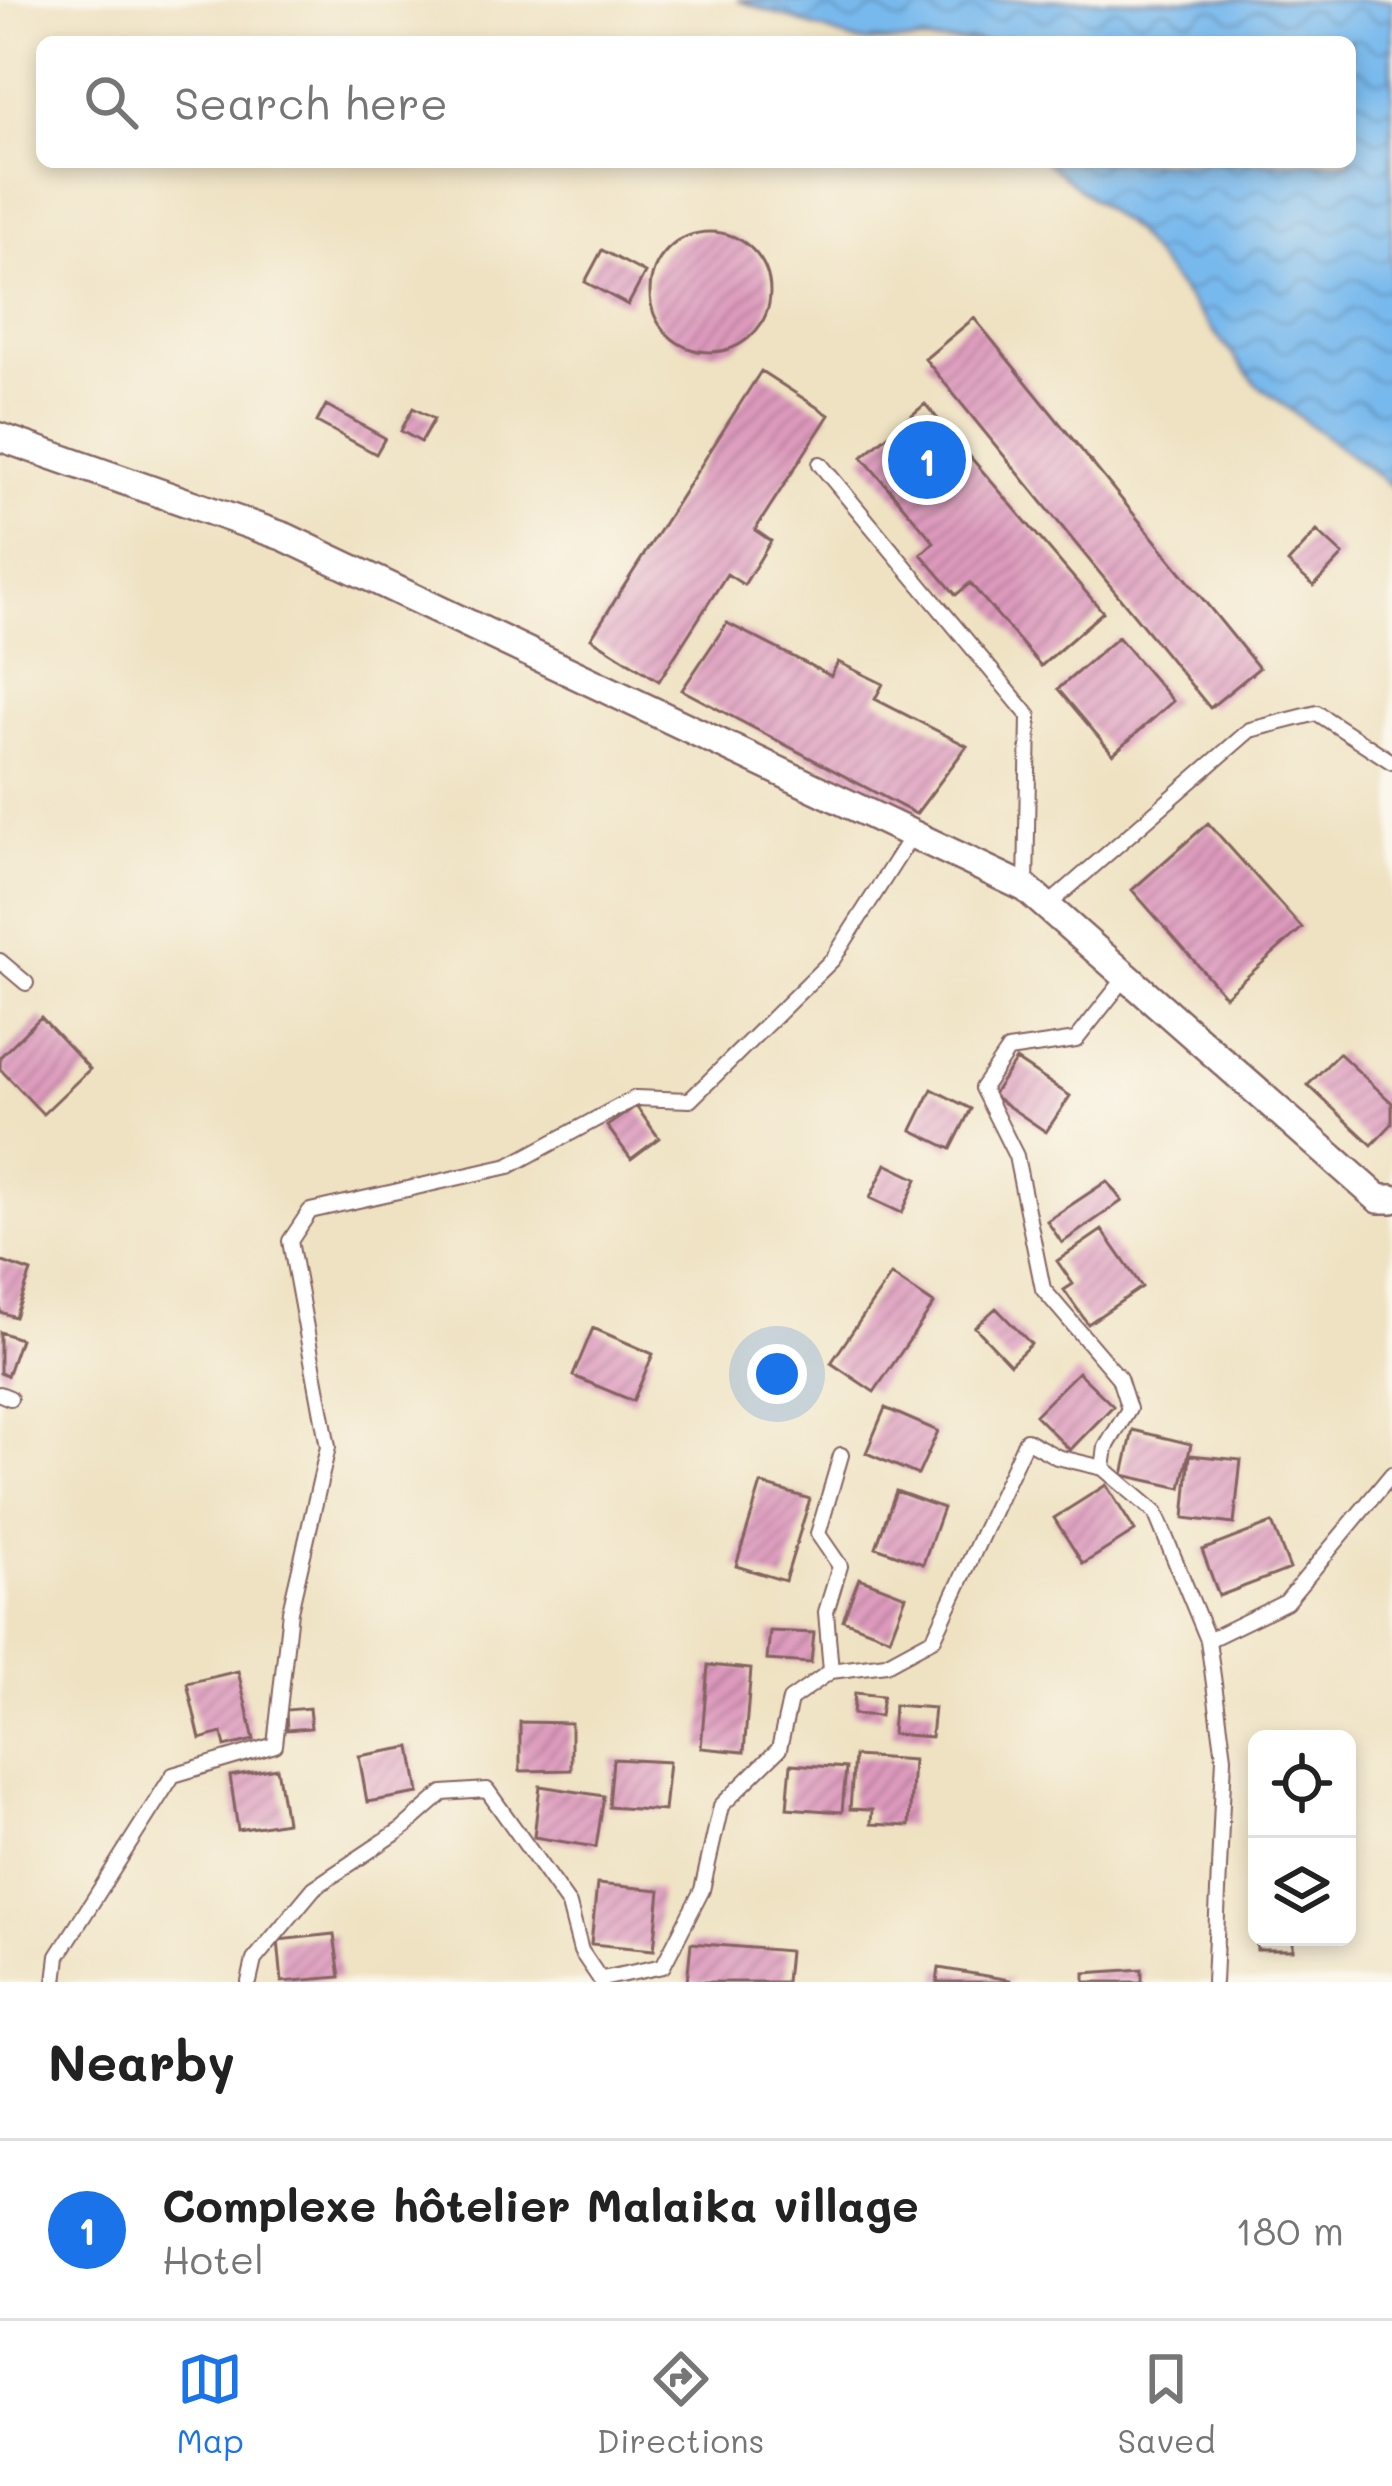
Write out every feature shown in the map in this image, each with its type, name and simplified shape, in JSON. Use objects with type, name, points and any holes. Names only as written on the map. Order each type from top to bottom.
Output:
[{"type":"street","points":[[0,437],[286,537],[1036,898],[1379,1198],[1392,1198]]},
{"type":"lane","points":[[820,464],[1029,716],[1036,898]]},
{"type":"lane","points":[[1036,898],[1250,730],[1317,713],[1392,762]]},
{"type":"lane","points":[[55,1982],[58,1956],[173,1775],[274,1745],[290,1611],[328,1447],[290,1241],[310,1211],[509,1166],[635,1098],[690,1100],[832,959],[912,835]]},
{"type":"lane","points":[[0,961],[26,983]]},
{"type":"lane","points":[[1103,1468],[1106,1447],[1129,1409],[1119,1378],[1043,1289],[1016,1156],[982,1088],[1008,1050],[1076,1040],[1125,978]]},
{"type":"lane","points":[[249,1982],[254,1960],[314,1888],[402,1829],[443,1793],[488,1790],[569,1905],[581,1952],[602,1980],[663,1966],[702,1889],[721,1806],[779,1749],[790,1700],[832,1670],[886,1664],[934,1637],[1026,1439],[1057,1457],[1103,1468],[1155,1512],[1208,1640],[1224,1757],[1214,1982]]},
{"type":"lane","points":[[832,1670],[826,1612],[840,1566],[818,1534],[841,1455]]},
{"type":"lane","points":[[1208,1640],[1286,1602],[1392,1474]]},
{"type":"water","points":[[737,0],[1392,0],[1392,487],[1255,383],[1134,232],[1053,168],[1356,168],[1356,36],[841,36]]},
{"type":"building","points":[[710,232],[733,237],[752,250],[765,269],[770,292],[765,315],[752,334],[733,347],[710,352],[687,347],[668,334],[655,315],[650,292],[655,269],[668,250],[687,237]]},
{"type":"building","points":[[602,250],[645,273],[628,305],[585,282]]},
{"type":"building","points":[[974,318],[1259,668],[1210,708],[925,359]]},
{"type":"building","points":[[761,371],[829,415],[755,530],[771,541],[744,585],[727,574],[659,681],[591,638]]},
{"type":"building","points":[[925,404],[1103,612],[1041,666],[970,583],[956,595],[921,554],[934,542],[862,457]]},
{"type":"building","points":[[326,405],[385,438],[376,454],[317,422]]},
{"type":"building","points":[[413,408],[434,419],[421,442],[401,431]]},
{"type":"building","points":[[1317,531],[1343,555],[1314,586],[1288,563]]},
{"type":"building","points":[[727,623],[831,676],[838,662],[883,684],[875,699],[967,746],[916,814],[682,690]]},
{"type":"building","points":[[1118,637],[1173,701],[1113,754],[1058,689]]},
{"type":"building","points":[[1208,823],[1302,928],[1225,996],[1132,890]]},
{"type":"building","points":[[41,1017],[90,1069],[43,1114],[0,1069],[0,1057]]},
{"type":"building","points":[[1339,1053],[1392,1103],[1392,1124],[1372,1145],[1308,1085]]},
{"type":"building","points":[[1016,1060],[1070,1096],[1046,1132],[992,1095]]},
{"type":"building","points":[[932,1089],[971,1109],[951,1149],[912,1130]]},
{"type":"building","points":[[636,1106],[659,1138],[631,1159],[607,1126]]},
{"type":"building","points":[[886,1164],[917,1179],[902,1213],[870,1198]]},
{"type":"building","points":[[1107,1181],[1122,1201],[1062,1243],[1047,1221]]},
{"type":"building","points":[[1102,1230],[1142,1287],[1088,1324],[1064,1290],[1073,1284],[1057,1261]]},
{"type":"building","points":[[0,1261],[31,1272],[15,1317],[0,1312]]},
{"type":"building","points":[[891,1275],[934,1304],[874,1392],[831,1363]]},
{"type":"building","points":[[996,1308],[1031,1344],[1010,1364],[975,1327]]},
{"type":"building","points":[[593,1328],[653,1354],[633,1401],[573,1376]]},
{"type":"building","points":[[0,1332],[20,1339],[7,1376],[0,1373]]},
{"type":"building","points":[[1078,1372],[1113,1406],[1070,1450],[1035,1415]]},
{"type":"building","points":[[885,1408],[938,1431],[918,1475],[866,1453]]},
{"type":"building","points":[[1133,1430],[1191,1444],[1181,1488],[1123,1475]]},
{"type":"building","points":[[1190,1455],[1241,1460],[1234,1524],[1184,1518]]},
{"type":"building","points":[[761,1484],[810,1499],[785,1581],[736,1566]]},
{"type":"building","points":[[1106,1485],[1135,1531],[1083,1564],[1054,1518]]},
{"type":"building","points":[[896,1491],[943,1508],[923,1564],[876,1547]]},
{"type":"building","points":[[1272,1523],[1290,1569],[1219,1596],[1202,1550]]},
{"type":"building","points":[[859,1578],[906,1596],[890,1638],[843,1620]]},
{"type":"building","points":[[770,1631],[814,1633],[811,1663],[767,1660]]},
{"type":"building","points":[[708,1665],[751,1669],[744,1752],[701,1748]]},
{"type":"building","points":[[238,1671],[254,1740],[225,1747],[222,1733],[200,1739],[187,1683]]},
{"type":"building","points":[[855,1693],[883,1696],[880,1716],[853,1714]]},
{"type":"building","points":[[894,1705],[934,1708],[931,1737],[892,1734]]},
{"type":"building","points":[[309,1708],[311,1728],[287,1730],[286,1710]]},
{"type":"building","points":[[520,1722],[571,1723],[571,1770],[520,1771]]},
{"type":"building","points":[[411,1747],[419,1793],[367,1802],[359,1756]]},
{"type":"building","points":[[854,1756],[913,1760],[909,1826],[871,1824],[872,1810],[850,1809]]},
{"type":"building","points":[[613,1759],[669,1762],[664,1811],[609,1807]]},
{"type":"building","points":[[791,1764],[846,1768],[842,1812],[787,1808]]},
{"type":"building","points":[[277,1768],[286,1822],[238,1830],[230,1776]]},
{"type":"building","points":[[540,1786],[604,1796],[596,1847],[534,1837]]},
{"type":"building","points":[[597,1884],[660,1890],[654,1950],[591,1944]]},
{"type":"building","points":[[334,1934],[340,1977],[282,1982],[278,1940]]},
{"type":"building","points":[[691,1943],[789,1951],[786,1982],[687,1982]]},
{"type":"building","points":[[1257,1946],[1293,1946],[1293,1950],[1257,1950]]},
{"type":"building","points":[[939,1968],[1010,1980],[1010,1982],[937,1982]]},
{"type":"building","points":[[1142,1969],[1142,1982],[1085,1982],[1085,1973]]},
{"type":"place","name":"Complexe hôtelier Malaika village","points":[[927,460]]}]
